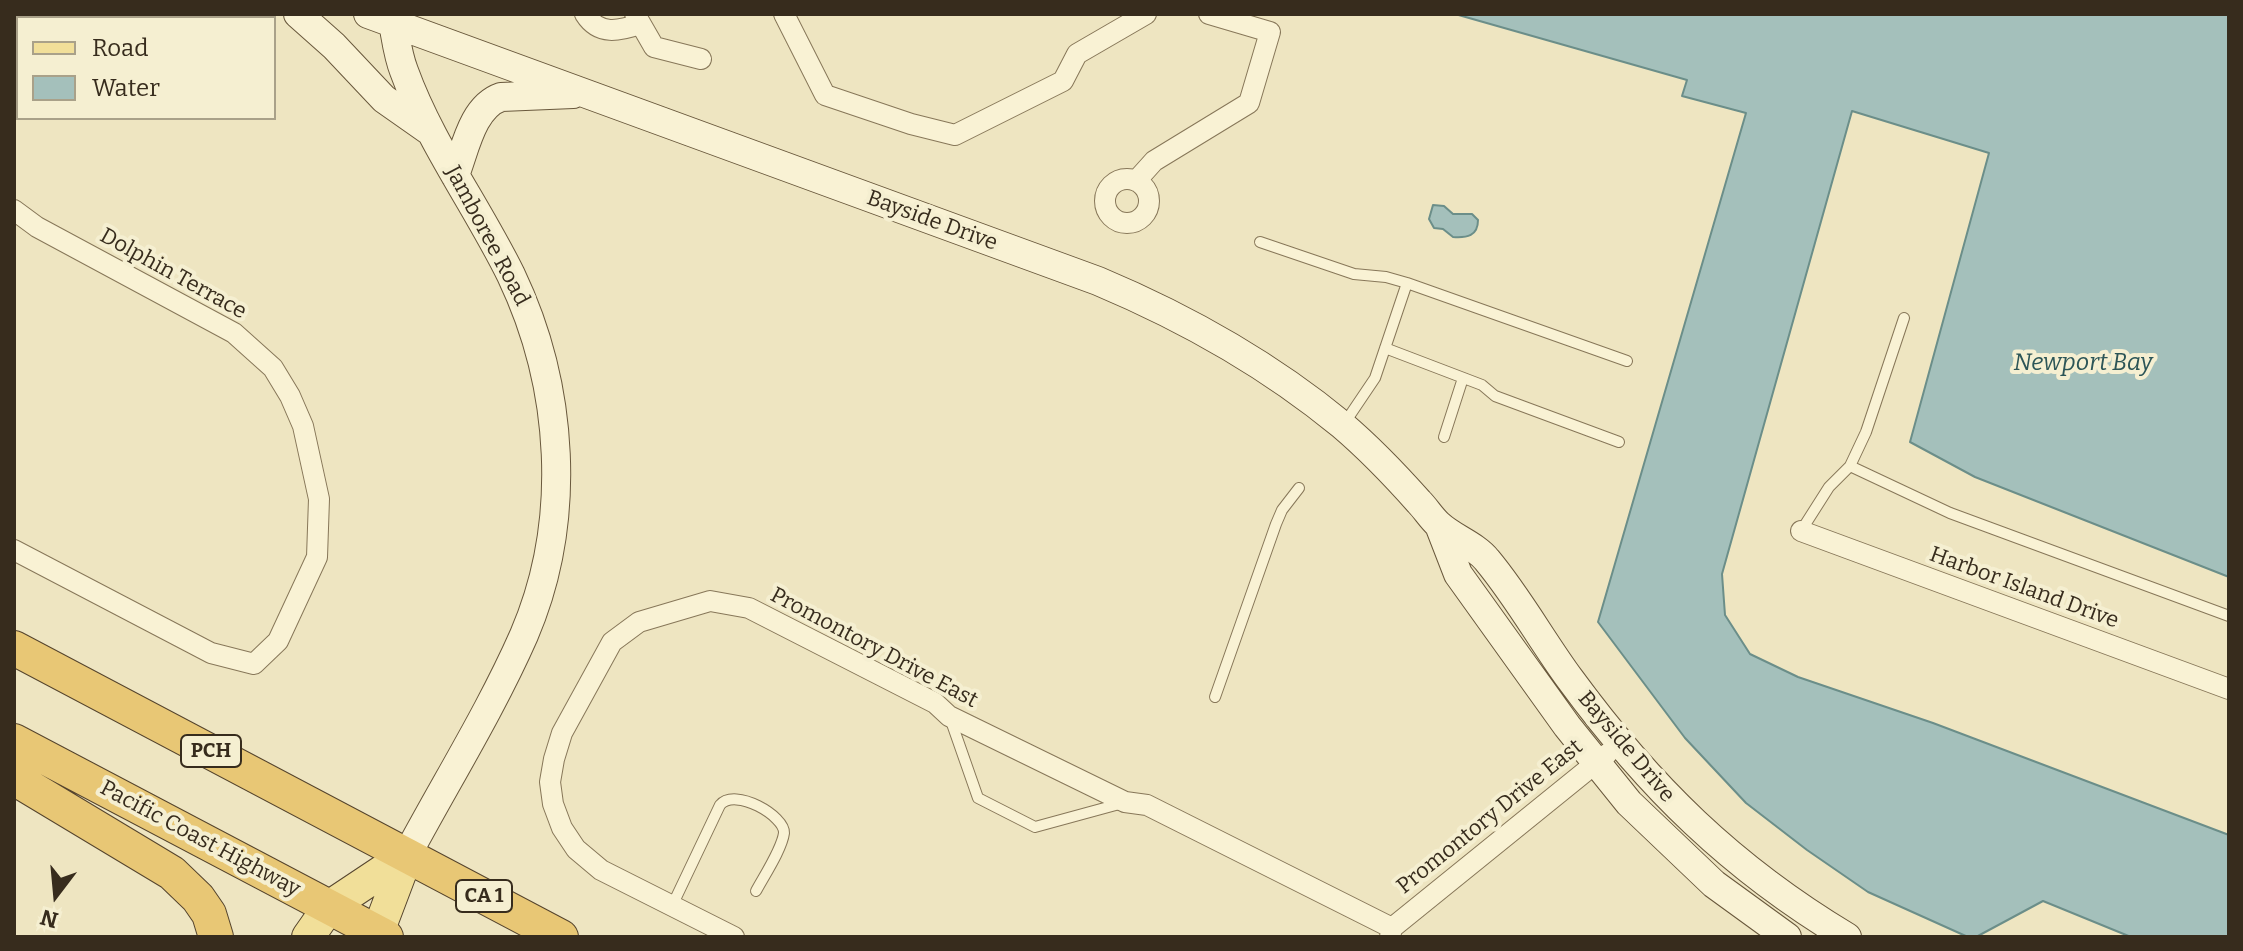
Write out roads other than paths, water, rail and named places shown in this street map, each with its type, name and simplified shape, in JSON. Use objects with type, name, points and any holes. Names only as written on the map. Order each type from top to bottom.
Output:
[{"type":"highway","name":"PCH","points":[[14,648],[407,855]]},
{"type":"highway","name":"Pacific Coast Highway","points":[[14,741],[380,936]]},
{"type":"highway","points":[[14,778],[172,873],[198,898],[209,914],[216,937]]},
{"type":"highway","name":"CA 1","points":[[407,855],[561,937]]},
{"type":"main road","points":[[298,14],[334,46],[384,99],[431,132]]},
{"type":"main road","name":"Jamboree Road","points":[[380,19],[431,132],[510,273],[532,321],[546,367],[554,415],[556,466],[548,552],[525,633],[407,855],[380,936]]},
{"type":"main road","name":"Bayside Drive","points":[[380,19],[1098,281],[1160,307],[1221,340],[1278,377],[1342,426],[1439,525],[1486,558],[1569,678],[1619,744],[1668,799],[1727,854],[1763,882],[1847,937]]},
{"type":"main road","points":[[455,175],[477,119],[491,101],[501,97],[588,94]]},
{"type":"main road","name":"Bayside Drive","points":[[1439,525],[1458,574],[1596,763],[1629,803],[1714,884],[1787,937]]},
{"type":"main road","name":"Jamboree Road","points":[[308,937],[329,907],[407,855]]},
{"type":"street","points":[[585,14],[597,27],[616,32],[638,19],[654,47],[701,59]]},
{"type":"street","points":[[784,14],[825,95],[911,124],[955,135],[1063,81],[1077,54],[1146,14]]},
{"type":"street","points":[[1136,181],[1154,161],[1249,103],[1270,32],[1209,14]]},
{"type":"street","name":"Dolphin Terrace","points":[[14,210],[37,227],[234,333],[273,368],[303,426],[319,499],[317,557],[278,641],[254,664],[211,653],[14,550]]},
{"type":"street","name":"Harbor Island Drive","points":[[1801,531],[2229,689]]},
{"type":"street","name":"Promontory Drive East","points":[[734,937],[601,870],[576,849],[562,828],[553,804],[550,782],[562,733],[612,642],[639,622],[710,601],[749,608],[935,703],[949,716],[1125,802],[1147,805],[1391,932],[1619,744]]},
{"type":"lane","points":[[1260,242],[1354,274],[1407,283],[1627,361]]},
{"type":"lane","points":[[1342,426],[1375,378],[1407,283]]},
{"type":"lane","points":[[1801,531],[1829,487],[1850,466],[1866,432],[1904,318]]},
{"type":"lane","points":[[1385,348],[1482,385],[1495,396],[1619,442]]},
{"type":"lane","points":[[1444,437],[1463,378]]},
{"type":"lane","points":[[1850,466],[1950,513],[2229,616]]},
{"type":"lane","points":[[1215,697],[1276,524],[1282,510],[1299,488]]},
{"type":"lane","points":[[949,716],[978,798],[1035,827],[1125,802]]},
{"type":"lane","points":[[672,906],[720,805],[731,797],[740,798],[778,818],[783,825],[782,840],[756,891]]},
{"type":"water","name":"Newport Bay","points":[[1455,14],[2229,14],[2229,577],[1975,477],[1910,442],[1989,153],[1852,111],[1722,574],[1725,615],[1750,654],[1798,677],[1933,723],[2229,835],[2229,937],[2131,937],[2043,901],[1976,937],[1968,937],[1868,892],[1807,850],[1746,803],[1685,738],[1598,622],[1746,113],[1682,96],[1687,80]]},
{"type":"water","points":[[1433,205],[1444,206],[1453,214],[1472,214],[1478,220],[1476,230],[1471,235],[1453,237],[1443,229],[1434,228],[1429,219]]}]
